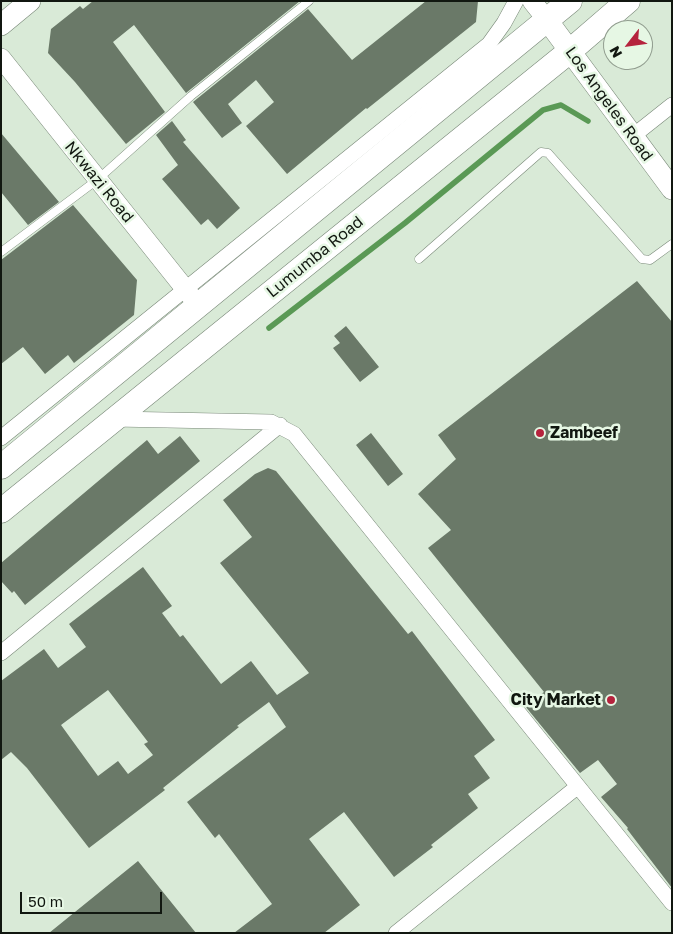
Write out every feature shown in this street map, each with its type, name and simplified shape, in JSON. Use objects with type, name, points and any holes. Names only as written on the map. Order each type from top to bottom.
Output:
[{"type":"main road","points":[[1,25],[30,1]]},
{"type":"main road","points":[[1,467],[191,297],[570,1]]},
{"type":"main road","name":"Lumumba Road","points":[[1,511],[570,51],[628,1]]},
{"type":"main road","name":"Los Angeles Road","points":[[547,20],[672,189]]},
{"type":"street","points":[[1,438],[191,297],[489,44],[504,23],[516,1]]},
{"type":"street","points":[[532,1],[547,20]]},
{"type":"street","name":"Nkwazi Road","points":[[1,58],[191,297]]},
{"type":"street","points":[[633,136],[672,104]]},
{"type":"street","points":[[113,419],[272,422],[294,434],[577,788],[672,903]]},
{"type":"street","points":[[1,654],[280,425]]},
{"type":"street","points":[[396,933],[577,788]]},
{"type":"lane","points":[[1,252],[97,180],[191,96],[310,1]]},
{"type":"lane","points":[[419,259],[541,152],[548,153],[642,259],[650,260],[672,244]]},
{"type":"building","points":[[93,1],[300,1],[186,93],[134,25],[113,42],[165,112],[126,144],[75,82],[48,53],[51,29],[80,6],[83,9]]},
{"type":"building","points":[[426,1],[478,1],[476,22],[366,108],[287,174],[246,126],[274,102],[256,80],[228,104],[242,123],[222,138],[193,102],[308,9],[352,60]]},
{"type":"building","points":[[172,121],[186,140],[183,142],[240,208],[217,229],[208,219],[201,225],[162,179],[178,165],[156,135]]},
{"type":"building","points":[[1,133],[59,202],[28,225],[1,192]]},
{"type":"building","points":[[73,205],[137,280],[134,315],[74,363],[68,355],[45,374],[23,347],[1,364],[1,260]]},
{"type":"building","name":"City Market","points":[[637,281],[672,322],[672,888],[628,828],[601,797],[617,784],[598,760],[580,773],[525,706],[544,692],[428,548],[451,530],[418,494],[456,459],[438,435]]},
{"type":"building","points":[[346,326],[379,367],[360,382],[333,348],[340,343],[334,336]]},
{"type":"building","points":[[371,433],[403,474],[388,486],[356,445]]},
{"type":"building","points":[[180,436],[200,461],[25,605],[14,591],[12,593],[1,581],[1,563],[147,440],[158,454]]},
{"type":"building","points":[[268,468],[276,471],[408,634],[412,631],[495,740],[474,756],[490,778],[468,794],[478,808],[431,845],[433,847],[394,877],[344,812],[309,839],[360,905],[324,933],[234,933],[272,904],[219,834],[215,838],[187,802],[286,727],[269,702],[237,726],[239,727],[163,788],[165,790],[89,848],[27,768],[11,752],[1,760],[1,681],[44,649],[58,668],[86,647],[69,624],[143,567],[172,606],[162,613],[180,637],[183,635],[221,684],[251,661],[277,695],[309,673],[220,563],[252,537],[223,500],[255,474]],"holes":[[[108,690],[148,742],[144,744],[153,755],[128,774],[118,761],[98,776],[61,725]]]},
{"type":"building","points":[[138,861],[196,933],[49,933]]},
{"type":"waterway","points":[[269,328],[405,223],[543,110],[561,105],[588,121]]},
{"type":"place","name":"Zambeef","points":[[540,433]]},
{"type":"place","name":"City Market","points":[[611,700]]}]
